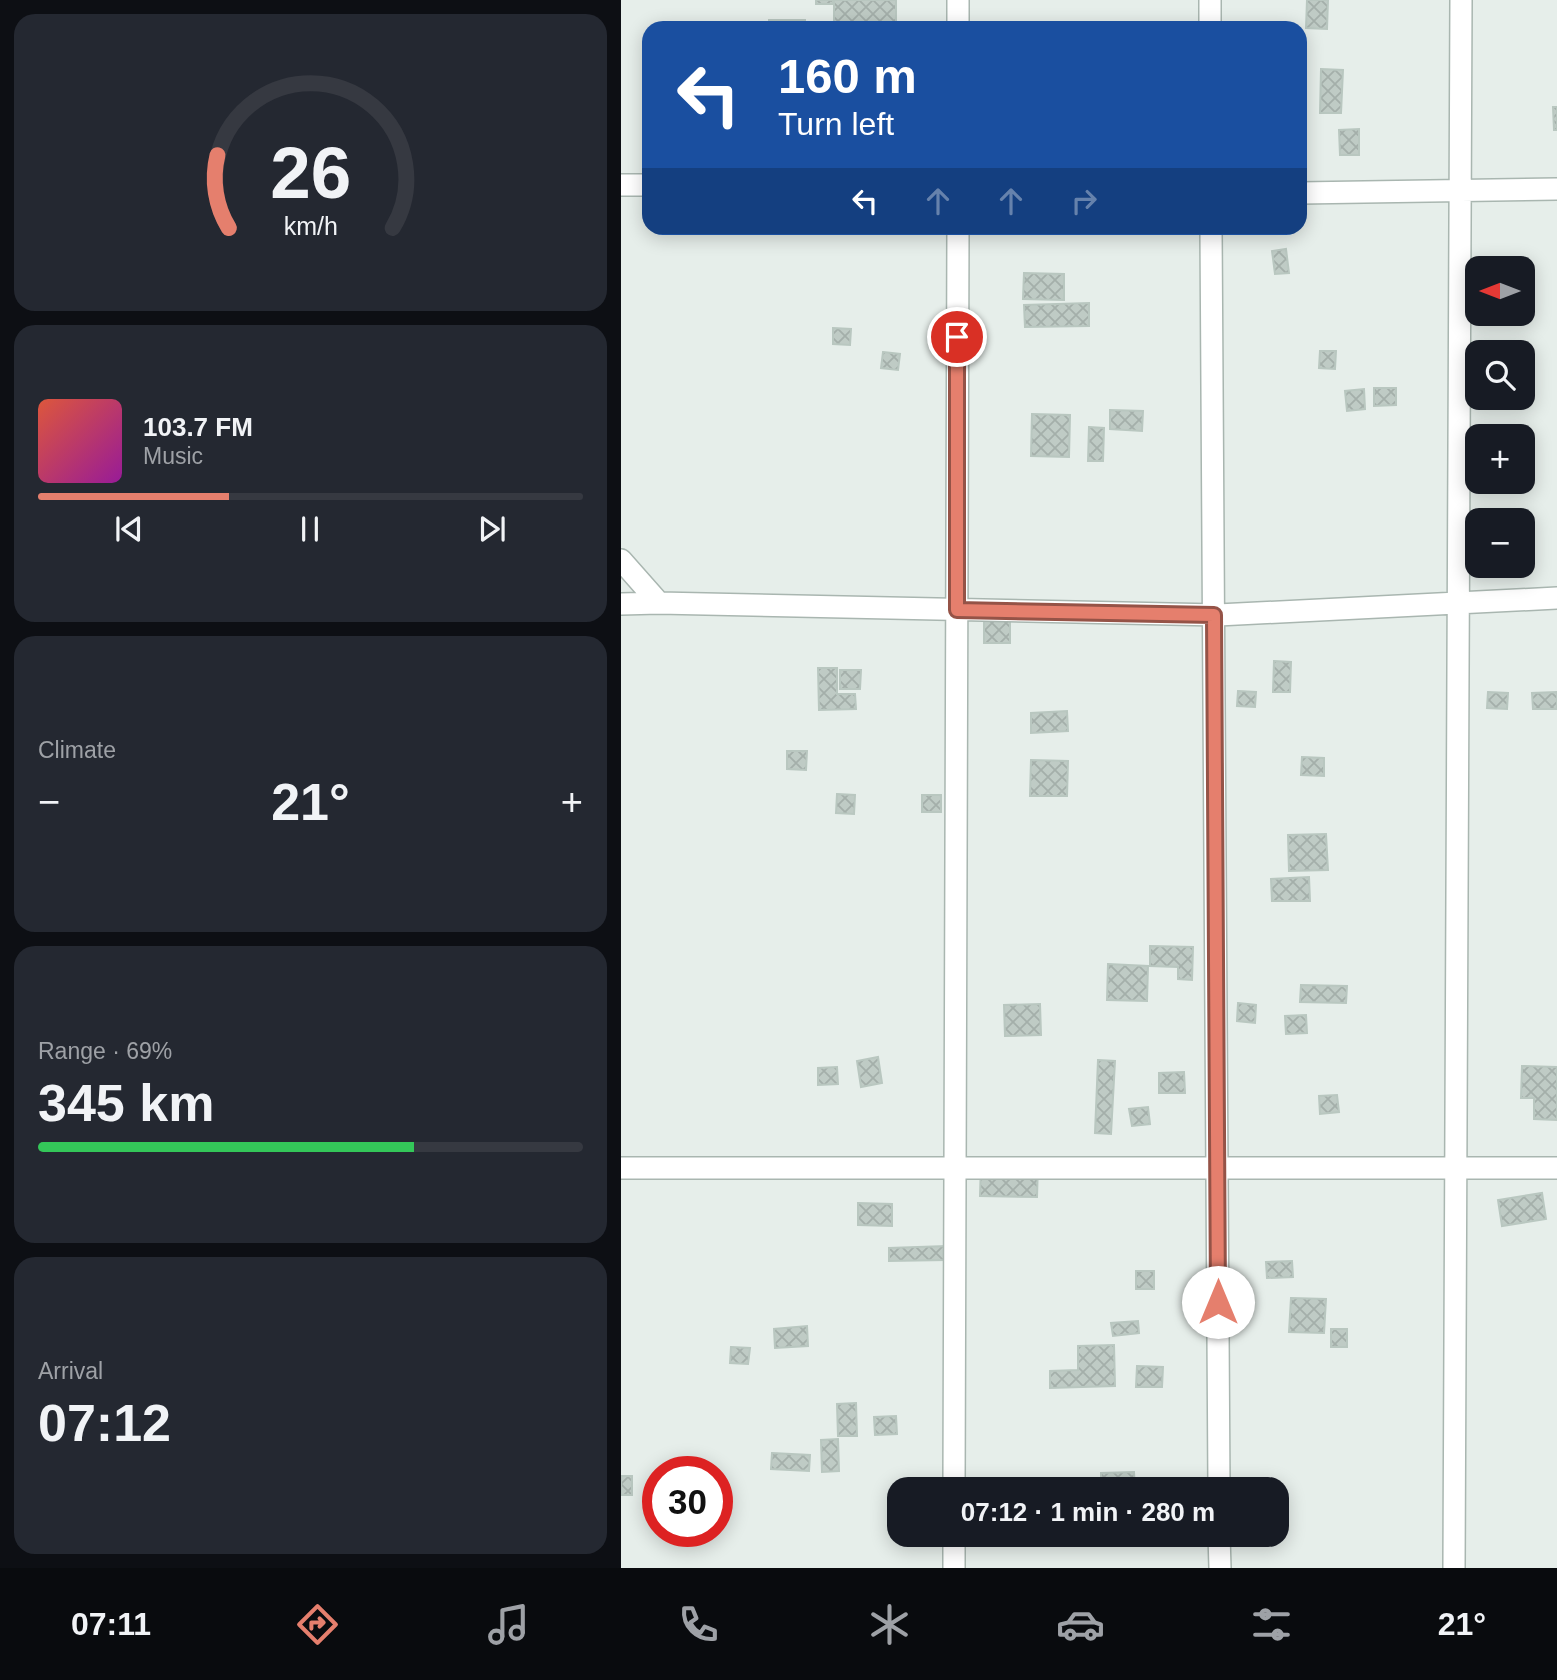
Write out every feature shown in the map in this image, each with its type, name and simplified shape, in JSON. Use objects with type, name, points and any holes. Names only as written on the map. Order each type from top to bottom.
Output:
[{"type":"street","points":[[958,0],[958,21]]},
{"type":"street","points":[[1210,0],[1210,21]]},
{"type":"street","points":[[1454,1568],[1461,0]]},
{"type":"street","points":[[621,185],[642,186]]},
{"type":"street","points":[[1307,193],[1557,189]]},
{"type":"street","points":[[954,1477],[958,235]]},
{"type":"street","points":[[1211,235],[1219,1477]]},
{"type":"street","points":[[621,560],[659,603]]},
{"type":"street","points":[[621,604],[1214,615],[1557,598]]},
{"type":"street","points":[[621,1168],[1557,1168]]},
{"type":"street","points":[[954,1547],[954,1568]]},
{"type":"street","points":[[1219,1547],[1220,1568]]},
{"type":"building","points":[[816,0],[833,0],[833,4],[816,4]]},
{"type":"building","points":[[834,0],[896,0],[896,21],[834,21]]},
{"type":"building","points":[[1307,0],[1328,0],[1327,29],[1307,28]]},
{"type":"building","points":[[769,20],[805,20],[805,21]]},
{"type":"building","points":[[1321,69],[1343,70],[1341,113],[1320,113]]},
{"type":"building","points":[[1553,107],[1557,107],[1557,130],[1554,130]]},
{"type":"building","points":[[1359,129],[1359,155],[1340,155],[1339,130]]},
{"type":"building","points":[[1286,249],[1289,273],[1275,274],[1272,251]]},
{"type":"building","points":[[1024,273],[1064,274],[1064,300],[1023,299]]},
{"type":"building","points":[[1089,303],[1089,326],[1025,327],[1024,305]]},
{"type":"building","points":[[833,328],[851,329],[850,345],[833,344]]},
{"type":"building","points":[[1320,351],[1336,351],[1335,369],[1319,368]]},
{"type":"building","points":[[883,352],[900,354],[898,370],[881,368]]},
{"type":"building","points":[[1374,388],[1396,388],[1396,405],[1374,406]]},
{"type":"building","points":[[1364,389],[1365,409],[1347,411],[1345,391]]},
{"type":"building","points":[[1110,410],[1143,411],[1142,431],[1110,429]]},
{"type":"building","points":[[1032,414],[1070,415],[1069,457],[1031,456]]},
{"type":"building","points":[[1089,427],[1104,428],[1103,461],[1088,461]]},
{"type":"building","points":[[984,621],[1010,621],[1010,643],[984,643]]},
{"type":"building","points":[[1274,661],[1291,662],[1290,692],[1273,692]]},
{"type":"building","points":[[818,668],[837,668],[837,694],[855,694],[856,709],[819,710]]},
{"type":"building","points":[[840,670],[861,670],[860,689],[840,689]]},
{"type":"building","points":[[1238,691],[1256,692],[1255,707],[1237,706]]},
{"type":"building","points":[[1488,692],[1508,693],[1507,709],[1487,708]]},
{"type":"building","points":[[1557,692],[1557,709],[1533,709],[1532,693]]},
{"type":"building","points":[[1067,711],[1068,731],[1031,733],[1031,713]]},
{"type":"building","points":[[787,751],[807,751],[806,770],[787,769]]},
{"type":"building","points":[[1302,757],[1324,758],[1324,776],[1301,775]]},
{"type":"building","points":[[1031,760],[1068,761],[1067,796],[1030,796]]},
{"type":"building","points":[[837,794],[855,795],[854,814],[836,813]]},
{"type":"building","points":[[922,795],[941,795],[941,812],[922,812]]},
{"type":"building","points":[[1326,834],[1328,870],[1289,871],[1288,835]]},
{"type":"building","points":[[1309,877],[1310,901],[1272,901],[1271,879]]},
{"type":"building","points":[[1150,946],[1193,947],[1192,980],[1178,979],[1178,967],[1150,966]]},
{"type":"building","points":[[1108,964],[1148,966],[1147,1001],[1107,1000]]},
{"type":"building","points":[[1301,985],[1347,986],[1346,1003],[1300,1002]]},
{"type":"building","points":[[1238,1003],[1256,1005],[1255,1023],[1237,1021]]},
{"type":"building","points":[[1040,1004],[1041,1035],[1005,1036],[1004,1005]]},
{"type":"building","points":[[1306,1015],[1307,1033],[1286,1034],[1285,1016]]},
{"type":"building","points":[[878,1057],[882,1083],[861,1087],[857,1061]]},
{"type":"building","points":[[1098,1060],[1115,1061],[1111,1134],[1095,1133]]},
{"type":"building","points":[[1522,1066],[1557,1067],[1557,1120],[1534,1119],[1534,1098],[1521,1098]]},
{"type":"building","points":[[837,1067],[838,1084],[818,1085],[818,1068]]},
{"type":"building","points":[[1184,1072],[1185,1093],[1159,1093],[1159,1073]]},
{"type":"building","points":[[1337,1095],[1339,1112],[1320,1114],[1319,1096]]},
{"type":"building","points":[[1148,1107],[1150,1124],[1132,1126],[1129,1109]]},
{"type":"building","points":[[981,1162],[1038,1164],[1037,1197],[980,1196]]},
{"type":"building","points":[[1542,1193],[1546,1219],[1502,1226],[1498,1200]]},
{"type":"building","points":[[858,1203],[892,1204],[892,1226],[858,1225]]},
{"type":"building","points":[[946,1246],[946,1260],[889,1261],[889,1248]]},
{"type":"building","points":[[1292,1261],[1293,1277],[1267,1278],[1266,1262]]},
{"type":"building","points":[[1136,1271],[1154,1271],[1154,1289],[1136,1289]]},
{"type":"building","points":[[1291,1298],[1326,1299],[1324,1333],[1289,1332]]},
{"type":"building","points":[[1138,1321],[1139,1333],[1113,1336],[1111,1323]]},
{"type":"building","points":[[807,1326],[808,1346],[775,1348],[774,1329]]},
{"type":"building","points":[[1331,1329],[1347,1329],[1347,1347],[1331,1347]]},
{"type":"building","points":[[1114,1345],[1115,1386],[1050,1388],[1050,1371],[1078,1370],[1078,1346]]},
{"type":"building","points":[[731,1347],[750,1348],[748,1364],[730,1363]]},
{"type":"building","points":[[1137,1366],[1163,1367],[1162,1387],[1136,1387]]},
{"type":"building","points":[[856,1403],[857,1436],[838,1436],[837,1404]]},
{"type":"building","points":[[896,1416],[897,1434],[875,1435],[874,1417]]},
{"type":"building","points":[[838,1439],[839,1471],[822,1472],[821,1440]]},
{"type":"building","points":[[772,1453],[810,1455],[809,1471],[771,1469]]},
{"type":"building","points":[[1134,1472],[1134,1477],[1101,1477],[1101,1473]]},
{"type":"building","points":[[621,1476],[632,1476],[632,1495],[621,1495]]},
{"type":"route","points":[[957,337],[957,610],[1214,615],[1218,1302]]}]
